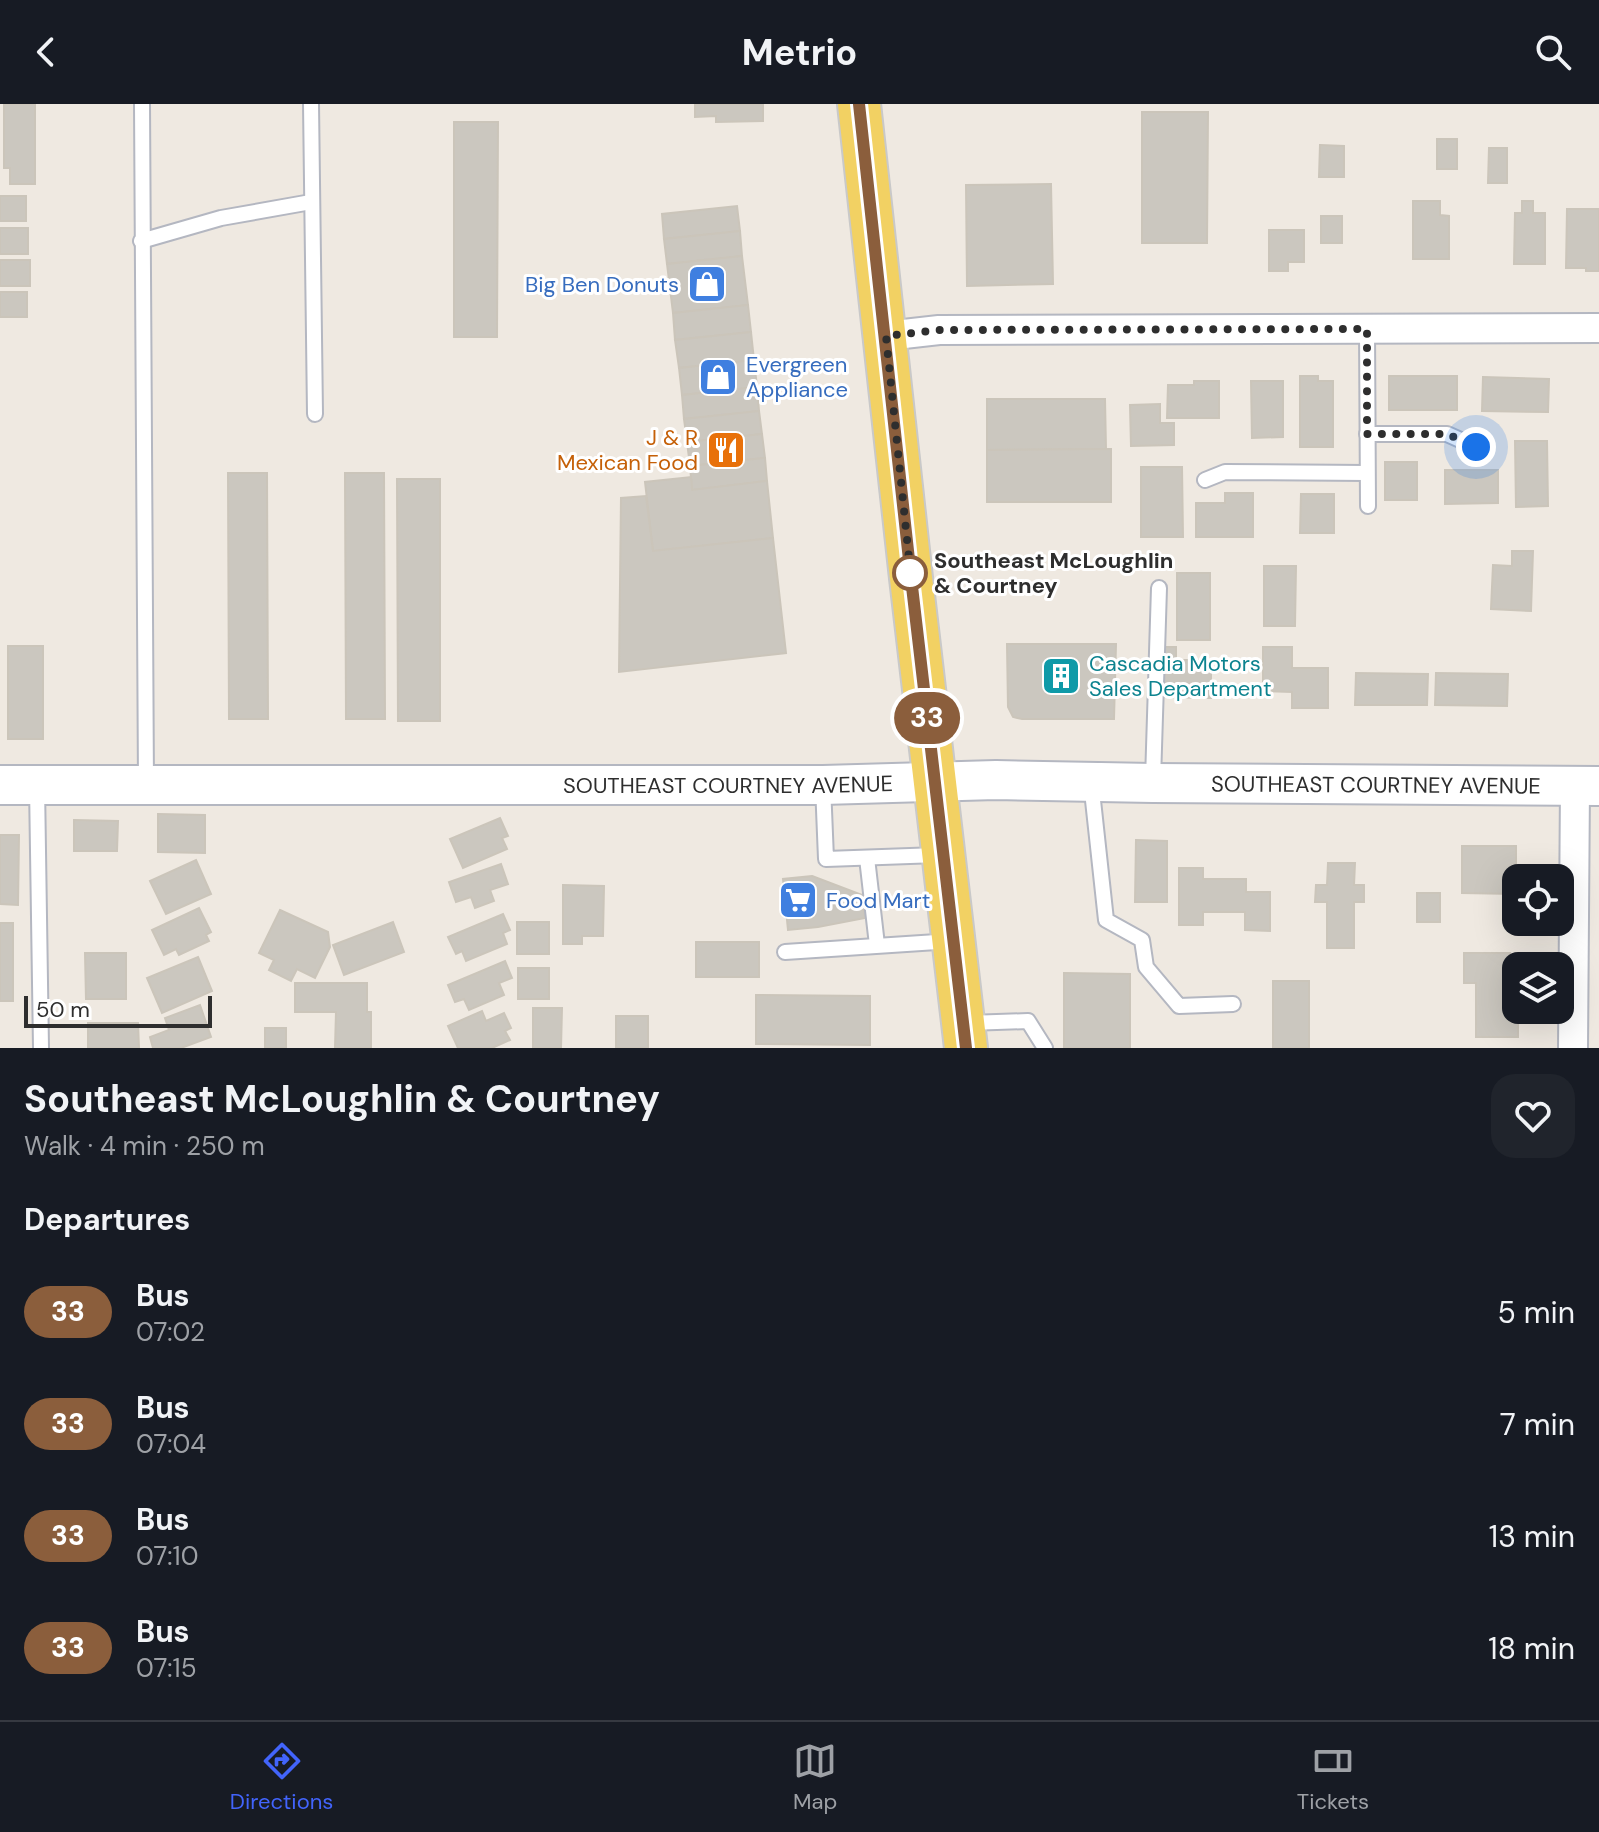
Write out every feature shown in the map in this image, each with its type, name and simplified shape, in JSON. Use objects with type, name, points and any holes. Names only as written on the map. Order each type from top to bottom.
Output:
[{"type":"main road","points":[[859,104],[965,1035]]},
{"type":"street","points":[[886,336],[939,330],[1599,328]]},
{"type":"street","name":"SOUTHEAST COURTNEY AVENUE","points":[[0,785],[823,785],[996,780],[1587,786]]},
{"type":"street","points":[[1573,1048],[1587,786]]},
{"type":"lane","points":[[142,104],[146,785]]},
{"type":"lane","points":[[311,104],[315,414]]},
{"type":"lane","points":[[141,241],[221,218],[311,202]]},
{"type":"lane","points":[[1367,329],[1368,506]]},
{"type":"lane","points":[[1367,434],[1447,434],[1476,447]]},
{"type":"lane","points":[[1205,480],[1225,472],[1367,473]]},
{"type":"lane","points":[[1153,783],[1159,588]]},
{"type":"lane","points":[[1091,782],[1106,920],[1142,940],[1146,967],[1179,1006],[1233,1004]]},
{"type":"lane","points":[[37,785],[41,1048]]},
{"type":"lane","points":[[823,785],[826,859],[944,855]]},
{"type":"lane","points":[[867,858],[877,945]]},
{"type":"lane","points":[[785,952],[954,940]]},
{"type":"lane","points":[[965,1035],[1028,1021],[1045,1048]]},
{"type":"building","points":[[4,104],[35,104],[35,184],[10,184],[10,168],[4,168]]},
{"type":"building","points":[[695,104],[763,104],[763,121],[716,122],[716,116],[695,117]]},
{"type":"building","points":[[1142,112],[1208,112],[1207,243],[1142,243]]},
{"type":"building","points":[[454,122],[498,122],[497,337],[454,337]]},
{"type":"building","points":[[1437,139],[1457,139],[1457,169],[1437,169]]},
{"type":"building","points":[[1320,145],[1344,146],[1344,177],[1319,177]]},
{"type":"building","points":[[1489,148],[1507,148],[1507,183],[1488,183]]},
{"type":"building","points":[[1051,184],[1053,284],[967,286],[966,185]]},
{"type":"building","points":[[0,196],[26,196],[26,221],[0,221]]},
{"type":"building","points":[[1413,201],[1440,201],[1440,215],[1449,216],[1449,259],[1413,259]]},
{"type":"building","points":[[1522,201],[1533,201],[1533,213],[1545,213],[1545,264],[1514,264],[1515,213],[1522,213]]},
{"type":"building","points":[[737,206],[740,231],[664,239],[662,214]]},
{"type":"building","points":[[1567,209],[1599,209],[1599,271],[1566,268]]},
{"type":"building","points":[[1321,216],[1342,216],[1342,243],[1321,243]]},
{"type":"building","points":[[0,228],[28,228],[28,254],[0,254]]},
{"type":"building","points":[[1269,230],[1304,230],[1304,262],[1288,262],[1288,271],[1269,271]]},
{"type":"building","points":[[740,231],[742,256],[667,264],[664,239]]},
{"type":"building","name":"Big Ben Donuts","points":[[742,256],[748,305],[673,313],[667,264]]},
{"type":"building","points":[[0,260],[30,260],[30,286],[0,286]]},
{"type":"building","points":[[0,292],[27,292],[27,317],[0,317]]},
{"type":"building","points":[[748,305],[751,332],[675,340],[673,313]]},
{"type":"building","points":[[751,332],[754,360],[679,368],[675,340]]},
{"type":"building","name":"Evergreen Appliance","points":[[754,360],[757,387],[682,395],[679,368]]},
{"type":"building","points":[[1300,376],[1318,376],[1318,381],[1333,381],[1333,447],[1300,447]]},
{"type":"building","points":[[1389,376],[1457,376],[1457,410],[1389,410]]},
{"type":"building","points":[[1483,377],[1549,379],[1548,412],[1482,411]]},
{"type":"building","points":[[1194,381],[1219,381],[1219,418],[1167,418],[1168,385],[1194,385]]},
{"type":"building","points":[[1251,381],[1283,381],[1283,437],[1252,438]]},
{"type":"building","points":[[757,387],[759,411],[684,419],[682,395]]},
{"type":"building","points":[[987,399],[1105,399],[1106,449],[987,450]]},
{"type":"building","points":[[1160,404],[1160,423],[1174,423],[1174,445],[1131,446],[1130,405]]},
{"type":"building","points":[[759,411],[762,434],[687,442],[684,419]]},
{"type":"building","name":"J & R Mexican Food","points":[[762,434],[765,458],[690,466],[687,442]]},
{"type":"building","points":[[1515,441],[1547,441],[1548,506],[1516,507]]},
{"type":"building","points":[[1111,449],[1111,502],[987,502],[987,450]]},
{"type":"building","points":[[765,458],[767,481],[692,490],[690,466]]},
{"type":"building","points":[[1385,462],[1417,462],[1417,500],[1385,500]]},
{"type":"building","points":[[1141,467],[1182,467],[1183,537],[1141,537]]},
{"type":"building","points":[[1445,470],[1498,470],[1498,503],[1445,504]]},
{"type":"building","points":[[228,473],[267,473],[268,719],[229,719]]},
{"type":"building","points":[[345,473],[384,473],[385,719],[346,719]]},
{"type":"building","points":[[691,477],[692,490],[767,481],[773,538],[653,551],[645,482]]},
{"type":"building","points":[[397,479],[440,479],[440,721],[398,721]]},
{"type":"building","points":[[1225,493],[1253,493],[1253,537],[1196,537],[1196,503],[1225,503]]},
{"type":"building","points":[[1301,494],[1334,494],[1334,533],[1300,533]]},
{"type":"building","points":[[646,496],[653,551],[773,538],[786,653],[619,672],[621,498]]},
{"type":"building","points":[[1512,551],[1533,551],[1531,611],[1491,609],[1493,565],[1512,566]]},
{"type":"building","points":[[1264,566],[1296,566],[1295,626],[1264,626]]},
{"type":"building","points":[[1177,573],[1210,573],[1210,640],[1177,640]]},
{"type":"building","name":"Cascadia Motors Sales Department","points":[[1007,644],[1116,644],[1114,719],[1013,717],[1008,707]]},
{"type":"building","points":[[8,646],[43,646],[43,739],[8,739]]},
{"type":"building","points":[[1161,647],[1176,647],[1176,660],[1211,660],[1211,698],[1161,697]]},
{"type":"building","points":[[1263,647],[1292,647],[1292,668],[1328,668],[1328,708],[1292,708],[1292,692],[1263,691]]},
{"type":"building","points":[[1356,673],[1428,674],[1427,705],[1355,705]]},
{"type":"building","points":[[1436,673],[1508,674],[1507,706],[1435,705]]},
{"type":"building","points":[[158,814],[205,815],[205,853],[158,852]]},
{"type":"building","points":[[500,818],[508,836],[502,838],[507,849],[463,868],[450,839]]},
{"type":"building","points":[[74,820],[118,821],[117,851],[74,851]]},
{"type":"building","points":[[0,835],[19,835],[18,905],[0,904]]},
{"type":"building","points":[[1136,840],[1167,841],[1167,902],[1135,902]]},
{"type":"building","points":[[1462,846],[1516,846],[1516,864],[1502,864],[1502,894],[1462,893]]},
{"type":"building","points":[[196,860],[211,894],[166,914],[150,881]]},
{"type":"building","points":[[1328,863],[1355,863],[1354,885],[1364,885],[1364,902],[1354,902],[1354,948],[1327,948],[1327,902],[1315,902],[1316,885],[1327,885]]},
{"type":"building","points":[[501,864],[508,884],[490,890],[494,901],[475,908],[471,897],[456,902],[449,882]]},
{"type":"building","points":[[1179,868],[1203,868],[1203,879],[1246,879],[1246,892],[1270,892],[1270,931],[1245,930],[1245,912],[1203,912],[1203,925],[1179,925]]},
{"type":"building","points":[[812,876],[862,895],[865,918],[788,930],[783,879]]},
{"type":"building","points":[[563,885],[604,886],[603,936],[582,936],[582,944],[563,944]]},
{"type":"building","points":[[1417,893],[1440,893],[1440,922],[1417,922]]},
{"type":"building","points":[[199,908],[211,932],[206,935],[209,941],[179,955],[176,949],[164,955],[152,930]]},
{"type":"building","points":[[280,910],[328,932],[330,947],[315,978],[297,969],[291,981],[269,970],[274,960],[259,953]]},
{"type":"building","points":[[503,914],[510,930],[503,933],[507,944],[466,961],[462,951],[456,954],[448,937]]},
{"type":"building","points":[[393,922],[404,952],[344,975],[333,945]]},
{"type":"building","points":[[517,922],[549,922],[549,954],[517,954]]},
{"type":"building","points":[[0,923],[13,923],[13,1001],[0,1001]]},
{"type":"building","points":[[696,942],[759,942],[759,977],[696,977]]},
{"type":"building","points":[[85,953],[126,953],[126,999],[86,999]]},
{"type":"building","points":[[1464,953],[1502,953],[1502,1024],[1518,1024],[1518,1037],[1476,1037],[1476,983],[1464,983]]},
{"type":"building","points":[[198,957],[212,991],[162,1013],[147,978]]},
{"type":"building","points":[[505,961],[512,978],[499,983],[504,995],[469,1010],[464,999],[455,1002],[448,985]]},
{"type":"building","points":[[518,968],[549,968],[549,999],[518,999]]},
{"type":"building","points":[[1064,973],[1130,974],[1130,1048],[1064,1048]]},
{"type":"building","points":[[1273,981],[1309,981],[1309,1048],[1273,1048]]},
{"type":"building","points":[[295,983],[367,983],[371,1048],[335,1048],[336,1012],[295,1012]]},
{"type":"building","points":[[756,995],[870,996],[870,1045],[756,1044]]},
{"type":"building","points":[[200,1005],[211,1037],[181,1048],[153,1048],[150,1037],[169,1030],[165,1018]]},
{"type":"building","points":[[533,1008],[562,1008],[561,1048],[533,1048]]},
{"type":"building","points":[[482,1011],[486,1021],[504,1013],[511,1028],[505,1031],[510,1040],[492,1048],[458,1048],[448,1026]]},
{"type":"building","points":[[616,1016],[648,1016],[648,1048],[616,1048]]},
{"type":"building","points":[[88,1023],[138,1023],[139,1048],[88,1048]]},
{"type":"building","points":[[265,1028],[286,1028],[286,1048],[265,1048]]},
{"type":"bus line","name":"33","points":[[859,104],[966,1048]]},
{"type":"place","name":"Big Ben Donuts","points":[[707,284]]},
{"type":"place","name":"Evergreen Appliance","points":[[718,377]]},
{"type":"place","name":"J & R Mexican Food","points":[[726,450]]},
{"type":"place","name":"Southeast McLoughlin & Courtney","points":[[910,573]]},
{"type":"place","name":"Cascadia Motors Sales Department","points":[[1061,676]]},
{"type":"place","name":"Food Mart","points":[[798,900]]},
{"type":"route","points":[[910,573],[911,578],[886,336],[939,330],[1367,329],[1367,434],[1447,434],[1476,447]]}]
